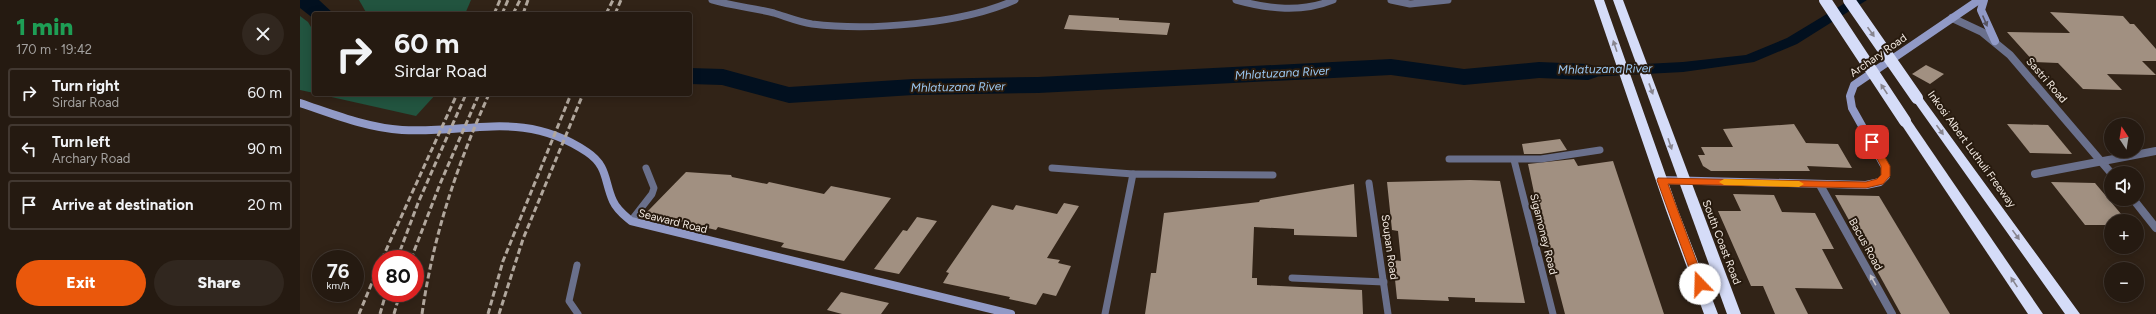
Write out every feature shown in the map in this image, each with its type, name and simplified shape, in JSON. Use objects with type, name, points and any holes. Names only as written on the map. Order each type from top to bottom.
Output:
[{"type":"highway","points":[[1599,0],[1711,314]]},
{"type":"highway","name":"South Coast Road","points":[[1618,0],[1734,314]]},
{"type":"highway","points":[[1825,0],[2036,314]]},
{"type":"highway","name":"Inkosi Albert Luthuli Freeway","points":[[1849,0],[1917,98],[2073,314]]},
{"type":"street","name":"Archary Road","points":[[1820,185],[1866,185],[1880,182],[1886,176],[1885,166],[1882,160],[1852,108],[1850,96],[1854,85],[1979,0]]},
{"type":"street","points":[[1984,0],[1981,10],[1995,41]]},
{"type":"street","name":"Sastri Road","points":[[1952,18],[1982,32],[1995,41],[2010,55],[2106,166]]},
{"type":"street","name":"Seaward Road","points":[[300,102],[373,126],[402,130],[437,130],[498,124],[521,125],[539,129],[568,141],[600,163],[613,204],[620,214],[631,221],[1012,314]]},
{"type":"street","points":[[2036,174],[2156,151]]},
{"type":"street","points":[[1662,180],[1820,185]]},
{"type":"street","name":"Bacus Road","points":[[1820,185],[1892,314]]},
{"type":"street","points":[[2138,206],[2156,228]]},
{"type":"lane","points":[[712,0],[772,12],[805,23],[850,25],[964,17],[992,11],[1006,6],[1015,0]]},
{"type":"lane","points":[[1236,0],[1261,6],[1295,9],[1316,6],[1333,0]]},
{"type":"lane","points":[[1391,0],[1399,4],[1408,4],[1448,0]]},
{"type":"lane","points":[[1449,159],[1541,159],[1600,150]]},
{"type":"lane","name":"Sigamoney Road","points":[[1514,160],[1553,314]]},
{"type":"lane","points":[[631,221],[652,194],[654,188],[646,168]]},
{"type":"lane","points":[[1052,168],[1133,174],[1272,175]]},
{"type":"lane","points":[[1105,314],[1133,174]]},
{"type":"lane","name":"Soupan Road","points":[[1369,184],[1388,314]]},
{"type":"lane","points":[[577,265],[569,301],[578,314]]},
{"type":"lane","points":[[1292,278],[1384,282]]},
{"type":"green space","points":[[359,0],[471,0],[466,12],[366,12]]},
{"type":"green space","points":[[300,16],[308,22],[312,29],[312,93],[300,90]]},
{"type":"green space","points":[[327,96],[434,96],[416,116]]},
{"type":"building","points":[[2050,12],[2123,16],[2130,24],[2134,24],[2156,49],[2156,61],[2142,61],[2156,75],[2107,74],[2122,90],[2083,89],[2058,63],[2034,62],[2007,32],[2070,33]]},
{"type":"building","points":[[1069,15],[1170,23],[1167,35],[1064,29]]},
{"type":"building","points":[[1926,65],[1944,74],[1930,84],[1912,74]]},
{"type":"building","points":[[1794,124],[1806,143],[1838,144],[1852,168],[1807,166],[1810,171],[1711,171],[1703,166],[1698,155],[1705,155],[1701,147],[1733,147],[1723,129]]},
{"type":"building","points":[[2007,124],[2048,125],[2072,154],[2030,153]]},
{"type":"building","points":[[1560,139],[1567,150],[1541,154],[1524,154],[1522,144]]},
{"type":"building","points":[[1574,159],[1578,166],[1613,161],[1664,314],[1565,314],[1541,226],[1528,164]]},
{"type":"building","points":[[686,172],[731,175],[732,177],[767,184],[769,182],[824,194],[831,186],[891,198],[844,261],[781,247],[784,243],[718,227],[716,230],[646,213]]},
{"type":"building","points":[[1470,180],[1500,181],[1525,303],[1475,302],[1475,298],[1448,297],[1449,301],[1397,299],[1393,260],[1401,261],[1398,231],[1392,230],[1387,182]]},
{"type":"building","points":[[2051,182],[2095,183],[2104,194],[2104,206],[2114,206],[2121,214],[2104,214],[2104,225],[2085,225]]},
{"type":"building","points":[[1354,184],[1357,237],[1294,235],[1294,229],[1254,227],[1252,278],[1257,278],[1257,285],[1362,290],[1363,314],[1145,314],[1151,273],[1156,273],[1164,213],[1259,202],[1260,200]]},
{"type":"building","points":[[1733,194],[1774,195],[1782,212],[1815,213],[1834,249],[1822,249],[1843,289],[1795,288],[1808,314],[1775,314],[1763,286],[1751,286],[1718,211],[1741,211]]},
{"type":"building","points":[[1835,195],[1879,196],[1950,314],[1901,314]]},
{"type":"building","points":[[1064,203],[1079,206],[1047,258],[1060,260],[1058,263],[1071,266],[1056,296],[1043,293],[1036,305],[1009,299],[1010,297],[943,283],[949,273],[946,272],[992,205],[1013,210],[1016,205],[1057,214]]},
{"type":"building","points":[[917,217],[937,221],[899,274],[874,269],[903,230],[907,231]]},
{"type":"building","points":[[841,292],[889,303],[881,314],[842,314],[827,310]]},
{"type":"waterway","name":"Mhlatuzana River","points":[[305,0],[320,12]]},
{"type":"waterway","name":"Mhlatuzana River","points":[[1588,72],[1683,67],[1749,59],[1792,41],[1860,0]]},
{"type":"waterway","name":"Mhlatuzana River","points":[[692,76],[723,77],[789,95],[913,87],[1038,85],[1391,67],[1464,77],[1539,70],[1588,72]]},
{"type":"railway","points":[[495,12],[500,0]]},
{"type":"railway","points":[[503,12],[508,0]]},
{"type":"railway","points":[[514,12],[520,0]]},
{"type":"railway","points":[[524,12],[528,0]]},
{"type":"railway","points":[[607,12],[613,0]]},
{"type":"railway","points":[[616,12],[621,0]]},
{"type":"railway","points":[[386,250],[456,96]]},
{"type":"railway","points":[[400,250],[418,203],[465,96]]},
{"type":"railway","points":[[414,250],[440,184],[478,96]]},
{"type":"railway","points":[[422,314],[433,257],[448,201],[467,147],[488,96]]},
{"type":"railway","points":[[488,314],[503,261],[570,96]]},
{"type":"railway","points":[[499,314],[523,239],[582,96]]},
{"type":"railway","points":[[359,314],[372,283]]},
{"type":"railway","points":[[380,314],[383,302]]},
{"type":"railway","points":[[394,314],[397,302]]},
{"type":"slow traffic","points":[[1724,182],[1799,184]]},
{"type":"route","points":[[1700,284],[1662,180],[1866,185],[1880,182],[1886,176],[1885,166],[1872,142]]}]
